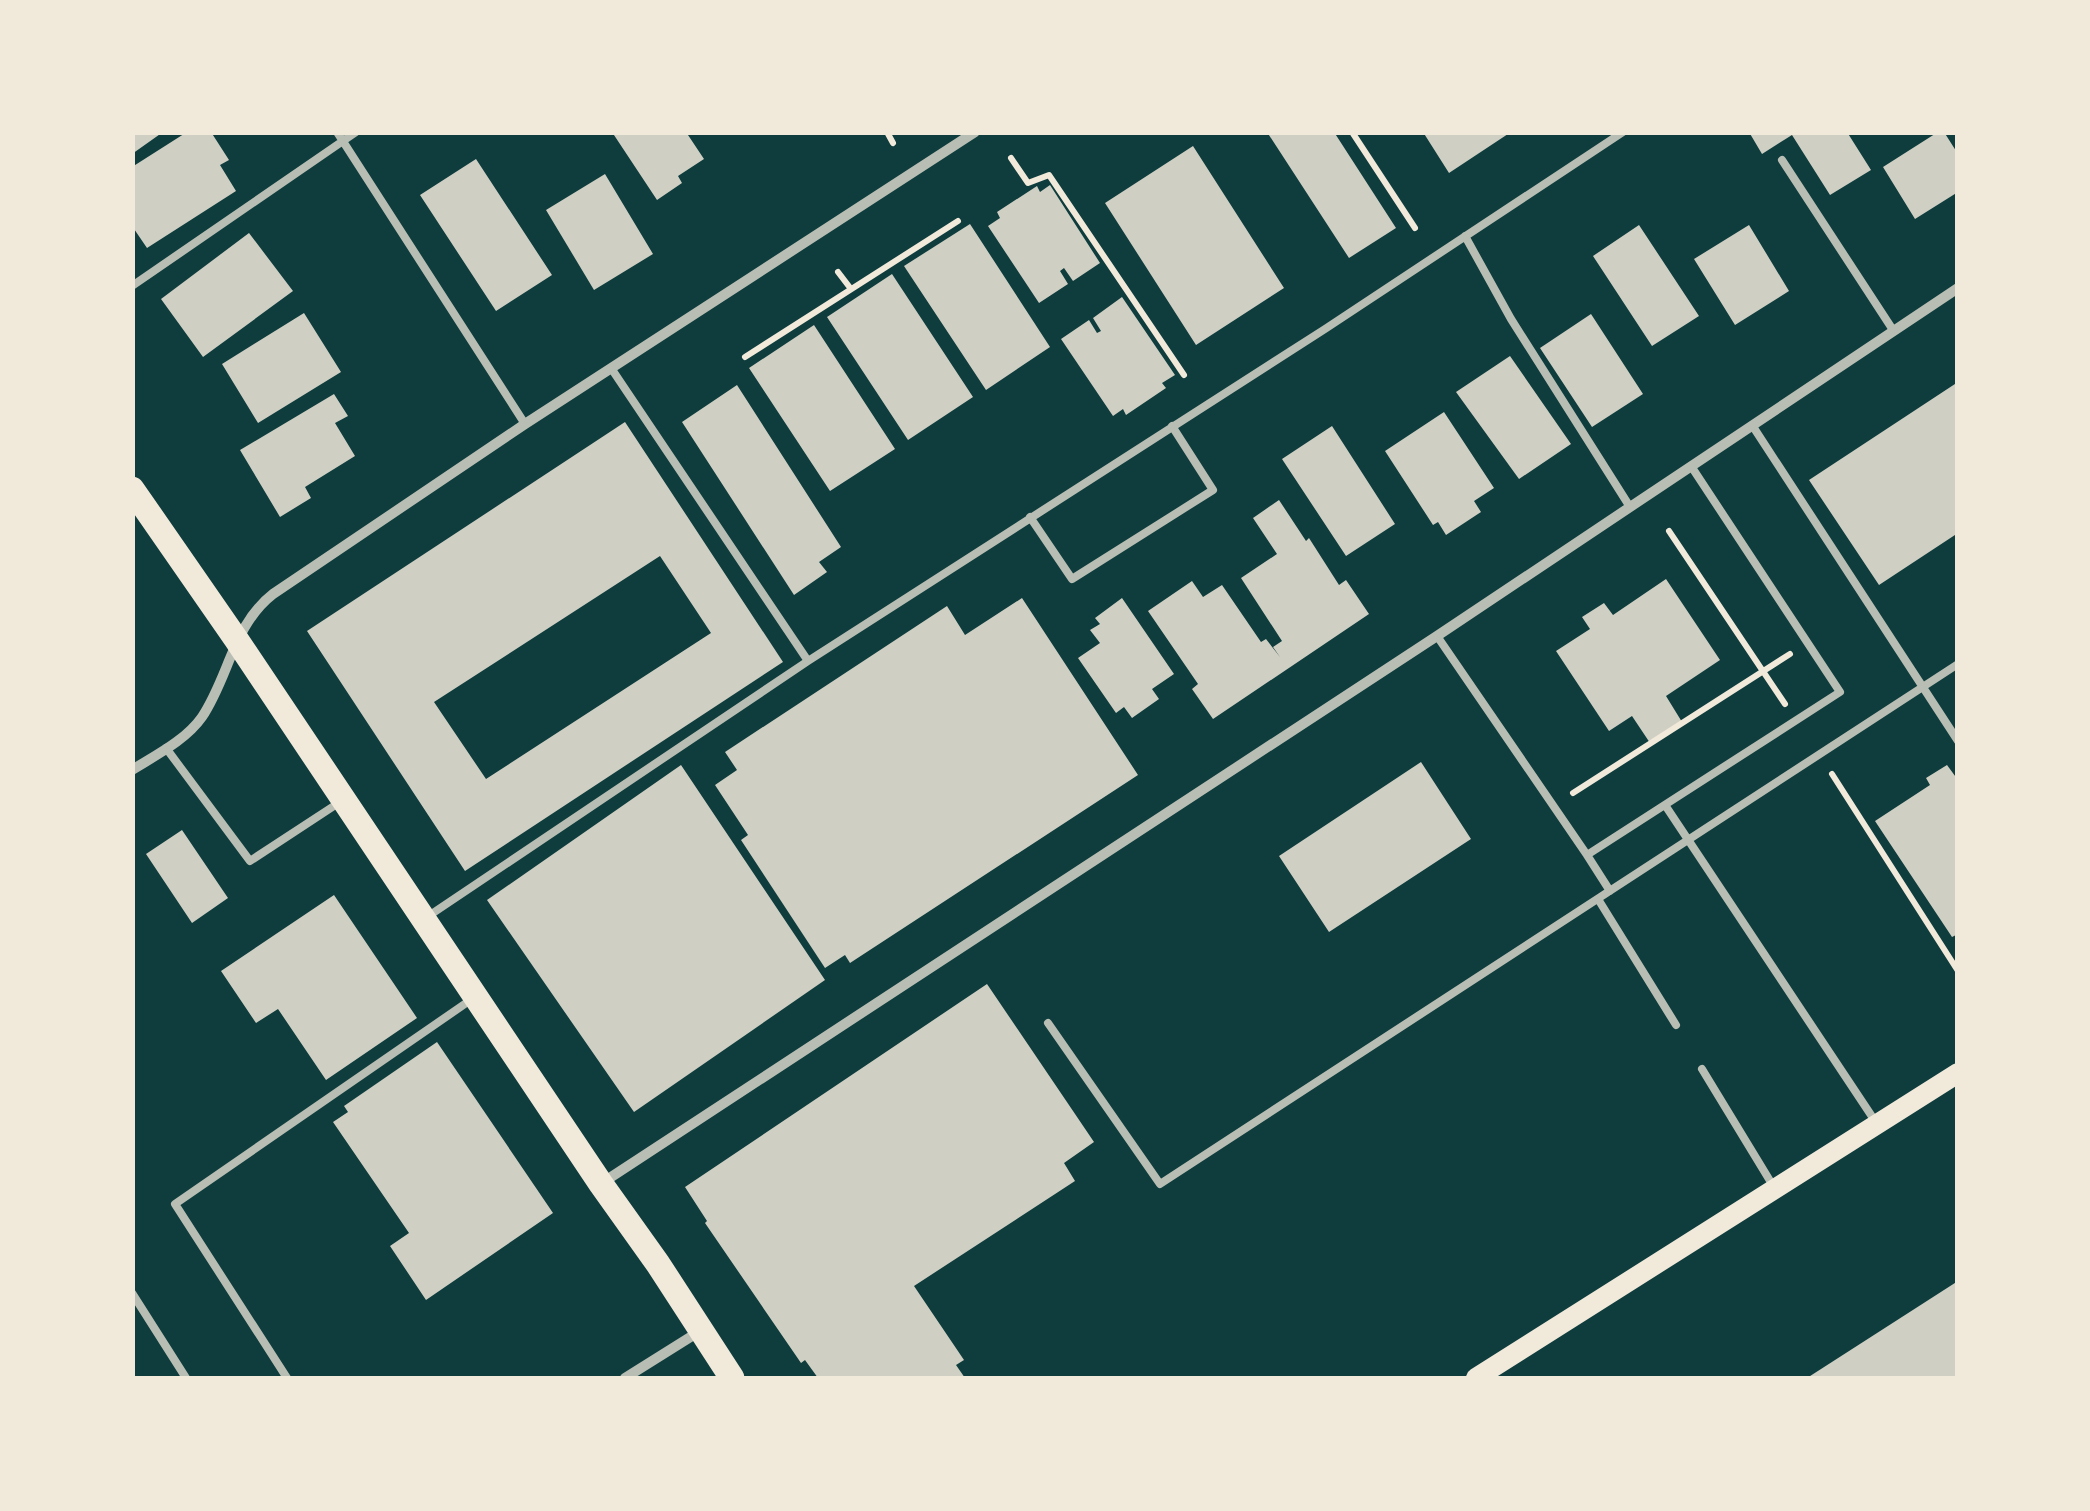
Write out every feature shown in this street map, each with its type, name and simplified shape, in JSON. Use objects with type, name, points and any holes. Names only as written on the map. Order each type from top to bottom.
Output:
[{"type":"main road","points":[[132,489],[732,1378]]},
{"type":"main road","points":[[1476,1378],[1958,1073]]},
{"type":"street","points":[[132,770],[198,722],[214,695],[236,639],[260,604],[272,594],[525,424],[975,132]]},
{"type":"street","points":[[601,1184],[1437,636],[1958,288]]},
{"type":"street","points":[[624,1378],[700,1331]]},
{"type":"lane","points":[[338,132],[525,424]]},
{"type":"lane","points":[[132,286],[356,132]]},
{"type":"lane","points":[[423,919],[808,661],[1623,132]]},
{"type":"lane","points":[[1782,160],[1893,330]]},
{"type":"lane","points":[[1465,236],[1512,319],[1630,507]]},
{"type":"lane","points":[[611,368],[808,661]]},
{"type":"lane","points":[[1030,518],[1072,579],[1213,490],[1172,426]]},
{"type":"lane","points":[[1752,426],[1958,741]]},
{"type":"lane","points":[[1587,855],[1840,692],[1691,466]]},
{"type":"lane","points":[[1437,636],[1610,890]]},
{"type":"lane","points":[[1048,1023],[1160,1184],[1958,664]]},
{"type":"lane","points":[[166,748],[250,860],[343,799]]},
{"type":"lane","points":[[1665,805],[1877,1124]]},
{"type":"lane","points":[[1598,899],[1676,1025]]},
{"type":"lane","points":[[287,1378],[175,1204],[475,996]]},
{"type":"lane","points":[[1702,1069],[1776,1190]]},
{"type":"lane","points":[[132,1293],[186,1378]]},
{"type":"path","points":[[888,132],[894,143]]},
{"type":"path","points":[[1352,132],[1415,228]]},
{"type":"path","points":[[1011,158],[1028,183],[1049,175],[1184,375]]},
{"type":"path","points":[[744,357],[958,220]]},
{"type":"path","points":[[838,272],[851,289]]},
{"type":"path","points":[[1669,531],[1797,722]]},
{"type":"path","points":[[1552,806],[1808,643]]},
{"type":"path","points":[[1819,755],[1958,971]]},
{"type":"building","points":[[132,132],[163,132],[132,154]]},
{"type":"building","points":[[187,132],[211,132],[229,160],[220,165],[236,191],[147,248],[132,226],[132,167]]},
{"type":"building","points":[[612,132],[686,132],[704,159],[678,176],[682,183],[657,200]]},
{"type":"building","points":[[1267,132],[1334,132],[1396,228],[1349,258]]},
{"type":"building","points":[[1423,132],[1511,132],[1449,173]]},
{"type":"building","points":[[1749,132],[1847,132],[1871,170],[1830,195],[1792,135],[1762,154]]},
{"type":"building","points":[[1944,132],[1958,154],[1958,192],[1915,219],[1883,167]]},
{"type":"building","points":[[1193,146],[1284,288],[1196,345],[1105,203]]},
{"type":"building","points":[[476,159],[552,275],[496,311],[420,195]]},
{"type":"building","points":[[605,174],[653,254],[594,290],[546,210]]},
{"type":"building","points":[[1050,185],[1100,263],[1073,281],[1064,268],[1060,271],[1068,284],[1039,303],[988,226],[1000,218],[997,212],[1037,186],[1040,192]]},
{"type":"building","points":[[970,224],[1050,347],[986,390],[904,266]]},
{"type":"building","points":[[1639,225],[1699,316],[1652,346],[1593,256]]},
{"type":"building","points":[[1749,225],[1789,291],[1735,325],[1694,259]]},
{"type":"building","points":[[249,233],[293,291],[203,357],[161,299]]},
{"type":"building","points":[[892,274],[973,397],[908,440],[827,317]]},
{"type":"building","points":[[1122,297],[1175,375],[1162,383],[1166,388],[1126,415],[1123,409],[1113,416],[1061,339],[1089,320],[1097,333],[1101,331],[1093,318]]},
{"type":"building","points":[[304,313],[341,372],[258,423],[222,364]]},
{"type":"building","points":[[1591,314],[1643,394],[1592,427],[1540,348]]},
{"type":"building","points":[[814,325],[895,449],[830,491],[749,368]]},
{"type":"building","points":[[1510,356],[1571,444],[1519,479],[1456,392]]},
{"type":"building","points":[[1958,382],[1958,533],[1879,585],[1809,480]]},
{"type":"building","points":[[737,385],[841,547],[819,562],[827,572],[794,595],[682,422]]},
{"type":"building","points":[[334,394],[348,416],[335,423],[355,456],[305,487],[311,498],[280,517],[240,450]]},
{"type":"building","points":[[1444,412],[1494,488],[1474,501],[1481,512],[1446,535],[1438,522],[1433,525],[1385,451]]},
{"type":"building","points":[[625,422],[783,662],[465,871],[307,631]],"holes":[[[660,556],[711,633],[486,779],[434,702]]]},
{"type":"building","points":[[1332,426],[1395,524],[1346,556],[1282,459]]},
{"type":"building","points":[[1279,500],[1339,585],[1346,580],[1369,614],[1213,719],[1192,689],[1198,684],[1148,611],[1192,581],[1203,597],[1222,585],[1261,642],[1266,639],[1280,657],[1273,647],[1282,641],[1241,578],[1277,554],[1253,518]]},
{"type":"building","points":[[1666,579],[1720,660],[1666,696],[1682,722],[1650,743],[1632,716],[1609,731],[1556,651],[1590,629],[1582,617],[1604,603],[1613,615]]},
{"type":"building","points":[[1022,598],[1138,775],[850,963],[845,955],[825,968],[741,840],[748,835],[715,785],[737,770],[725,752],[947,606],[965,635]]},
{"type":"building","points":[[1122,598],[1174,674],[1152,689],[1159,699],[1132,718],[1124,707],[1116,713],[1078,658],[1100,643],[1090,630],[1100,624],[1095,618]]},
{"type":"building","points":[[1421,762],[1471,839],[1329,932],[1279,856]]},
{"type":"building","points":[[681,765],[825,980],[634,1112],[487,900]]},
{"type":"building","points":[[1947,765],[1958,780],[1958,934],[1952,937],[1875,821],[1930,785],[1926,778]]},
{"type":"building","points":[[182,830],[228,898],[192,923],[146,854]]},
{"type":"building","points":[[334,895],[417,1018],[326,1080],[278,1009],[256,1023],[221,971]]},
{"type":"building","points":[[987,984],[1094,1142],[1064,1163],[1075,1181],[914,1286],[964,1360],[956,1365],[965,1378],[818,1378],[805,1360],[801,1363],[705,1223],[685,1187]]},
{"type":"building","points":[[437,1042],[553,1213],[426,1300],[390,1246],[409,1233],[333,1122],[348,1112],[344,1106]]},
{"type":"building","points":[[1958,1281],[1958,1378],[1807,1378]]}]
